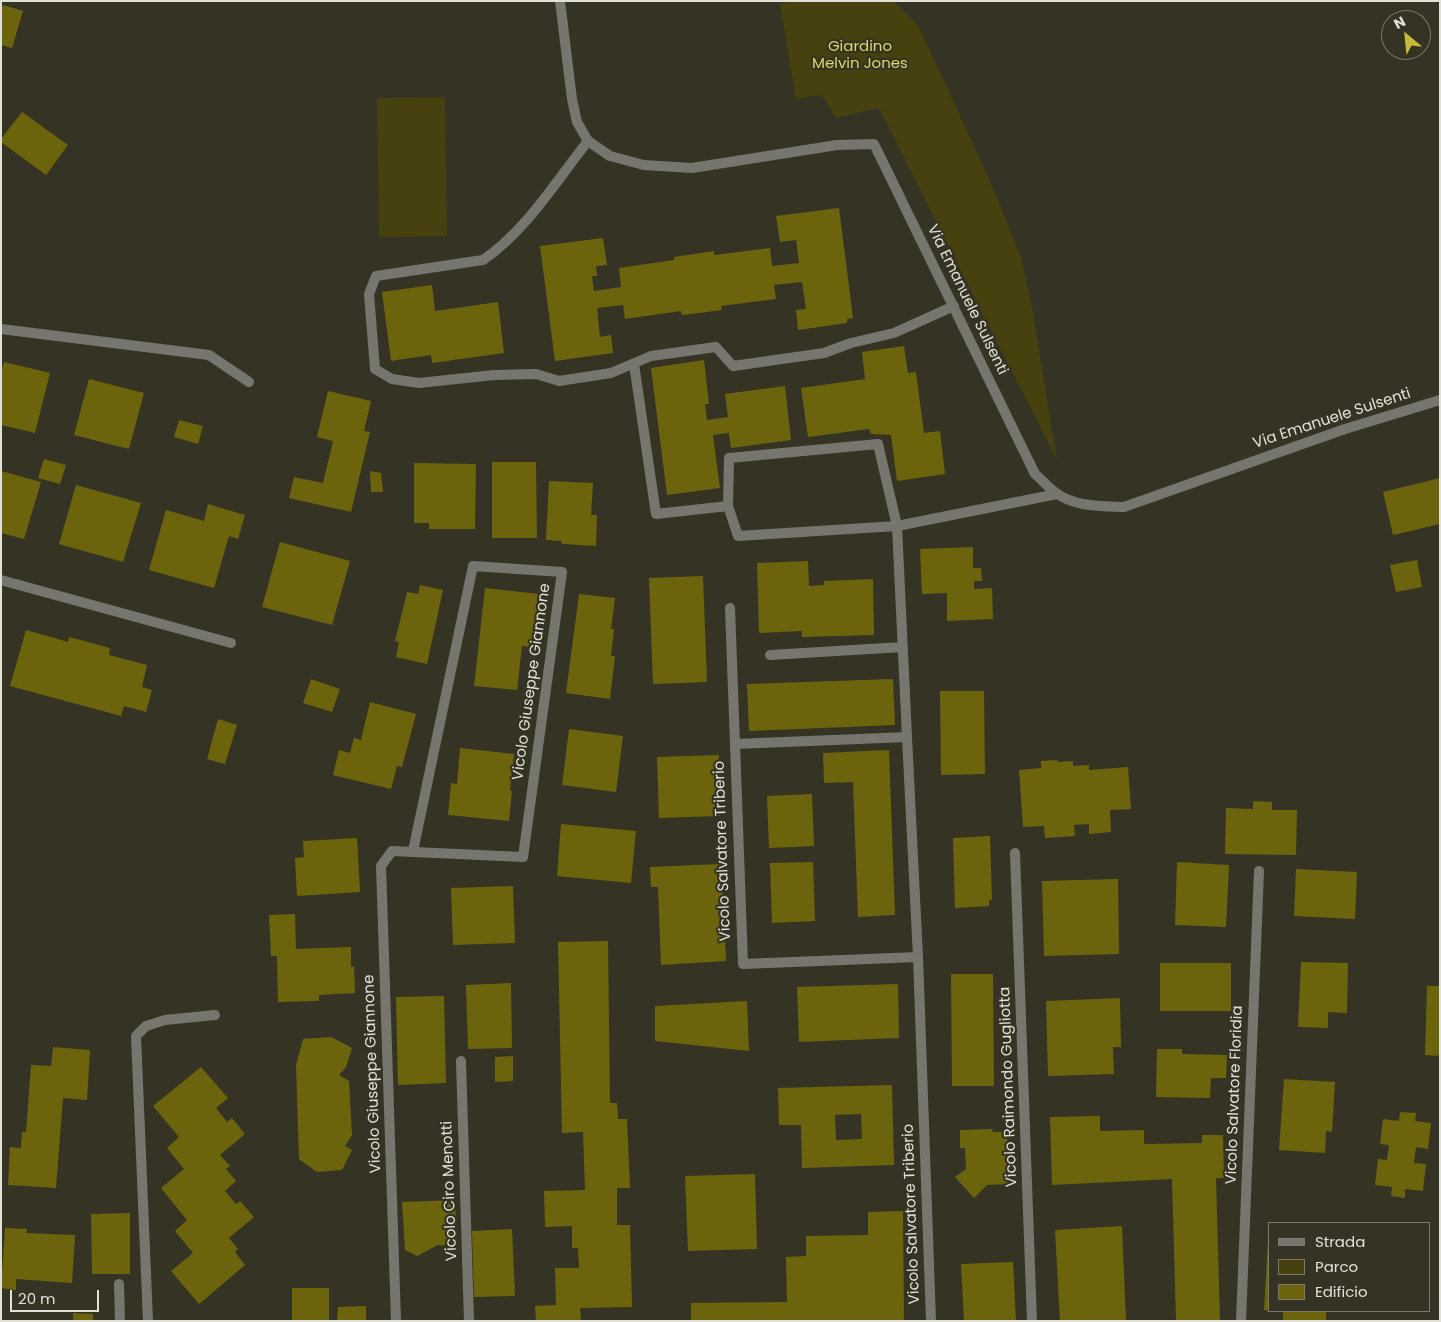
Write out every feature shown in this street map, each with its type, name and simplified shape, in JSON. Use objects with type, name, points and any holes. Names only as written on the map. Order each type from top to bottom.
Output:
[{"type":"street","name":"Via Emanuele Sulsenti","points":[[560,1],[572,99],[577,122],[588,141],[610,156],[644,165],[692,168],[837,145],[874,144],[1035,474],[1057,494],[1090,506],[1124,507],[1345,429],[1440,400]]},
{"type":"street","points":[[588,141],[519,229],[496,251],[483,260],[376,276],[369,294],[375,369],[392,380],[419,383],[494,374],[536,374],[559,381],[610,373],[651,356],[716,347],[733,366],[824,353],[851,343],[894,333],[954,306]]},
{"type":"street","points":[[1,329],[209,355],[249,382]]},
{"type":"street","points":[[634,364],[656,514],[728,506]]},
{"type":"street","points":[[907,737],[897,526],[878,444],[729,458],[728,506],[738,536],[897,526],[1057,494]]},
{"type":"street","name":"Vicolo Giuseppe Giannone","points":[[396,1321],[381,866],[392,851],[523,857],[562,572],[473,566],[413,851]]},
{"type":"street","points":[[1,580],[231,643]]},
{"type":"street","points":[[730,608],[734,744]]},
{"type":"street","points":[[770,655],[903,647]]},
{"type":"street","name":"Vicolo Salvatore Triberio","points":[[918,957],[742,964],[734,744],[907,737],[918,957],[931,1321]]},
{"type":"street","name":"Vicolo Raimondo Gugliotta","points":[[1015,853],[1032,1321]]},
{"type":"street","name":"Vicolo Salvatore Floridia","points":[[1241,1321],[1259,871]]},
{"type":"street","points":[[148,1321],[136,1036],[146,1026],[166,1020],[215,1015]]},
{"type":"street","name":"Vicolo Ciro Menotti","points":[[461,1060],[469,1321]]},
{"type":"street","points":[[119,1284],[120,1321]]},
{"type":"green space","name":"Giardino Melvin Jones","points":[[796,1],[894,1],[919,27],[987,174],[1021,257],[1032,307],[1057,461],[879,108],[836,118],[822,95],[796,99],[780,3]]},
{"type":"green space","points":[[445,97],[447,236],[379,237],[377,98]]},
{"type":"building","points":[[3,5],[23,11],[12,48],[1,45],[1,12]]},
{"type":"building","points":[[22,112],[68,145],[46,175],[1,142],[1,139]]},
{"type":"building","points":[[839,208],[853,318],[847,319],[847,323],[798,330],[796,310],[806,309],[802,282],[774,285],[776,299],[721,306],[722,310],[682,315],[681,311],[625,319],[623,305],[597,308],[600,337],[611,335],[613,353],[555,361],[540,246],[603,238],[607,265],[596,266],[597,276],[592,276],[594,291],[621,287],[619,268],[674,260],[674,257],[714,251],[714,255],[770,248],[772,266],[799,263],[796,240],[780,242],[776,216]]},
{"type":"building","points":[[432,285],[435,311],[498,302],[504,353],[432,363],[431,355],[391,361],[382,292]]},
{"type":"building","points":[[904,346],[908,373],[916,372],[924,433],[940,431],[945,474],[897,481],[891,435],[871,434],[869,429],[808,437],[801,388],[865,379],[862,352]]},
{"type":"building","points":[[704,360],[709,404],[705,404],[707,420],[728,417],[725,394],[785,386],[791,440],[731,448],[729,433],[713,435],[720,488],[667,495],[651,368]]},
{"type":"building","points":[[4,362],[50,373],[35,433],[1,425],[1,372]]},
{"type":"building","points":[[89,379],[144,393],[129,449],[74,435]]},
{"type":"building","points":[[328,391],[371,401],[364,431],[370,432],[351,512],[289,498],[294,477],[323,483],[333,441],[317,437]]},
{"type":"building","points":[[179,420],[203,426],[198,444],[174,437]]},
{"type":"building","points":[[44,459],[66,465],[60,484],[38,478]]},
{"type":"building","points":[[492,462],[536,462],[537,538],[492,538]]},
{"type":"building","points":[[414,463],[476,464],[475,529],[429,529],[429,523],[414,523]]},
{"type":"building","points":[[1,471],[41,482],[24,539],[1,533]]},
{"type":"building","points":[[370,471],[381,473],[383,492],[371,492]]},
{"type":"building","points":[[1440,478],[1440,524],[1393,535],[1383,492]]},
{"type":"building","points":[[549,481],[593,483],[591,515],[597,515],[596,546],[562,544],[561,541],[546,540]]},
{"type":"building","points":[[76,485],[141,503],[123,562],[59,544]]},
{"type":"building","points":[[208,504],[245,515],[238,539],[229,536],[214,588],[149,570],[166,510],[204,521]]},
{"type":"building","points":[[280,542],[350,561],[332,625],[262,607]]},
{"type":"building","points":[[973,547],[973,568],[981,568],[982,581],[974,581],[974,589],[992,588],[993,619],[947,621],[947,593],[922,594],[920,549]]},
{"type":"building","points":[[1417,560],[1422,587],[1396,592],[1390,565]]},
{"type":"building","points":[[808,561],[809,586],[824,585],[824,581],[873,579],[874,635],[802,637],[802,631],[759,633],[757,563]]},
{"type":"building","points":[[703,576],[707,682],[653,684],[649,578]]},
{"type":"building","points":[[420,585],[443,590],[427,664],[396,657],[399,642],[395,641],[407,592],[418,594]]},
{"type":"building","points":[[485,588],[539,594],[533,647],[522,646],[517,690],[474,686]]},
{"type":"building","points":[[579,594],[615,598],[611,629],[614,629],[611,656],[615,656],[610,699],[566,693]]},
{"type":"building","points":[[26,630],[68,642],[69,637],[110,648],[109,655],[147,665],[142,687],[152,690],[146,712],[124,706],[121,716],[10,686]]},
{"type":"building","points":[[311,679],[340,689],[332,712],[303,703]]},
{"type":"building","points":[[893,679],[895,725],[749,731],[747,684]]},
{"type":"building","points":[[940,691],[984,691],[985,774],[941,775]]},
{"type":"building","points":[[370,702],[416,714],[402,767],[397,766],[391,789],[333,775],[339,750],[350,753],[354,738],[361,740]]},
{"type":"building","points":[[218,719],[237,725],[225,764],[207,759]]},
{"type":"building","points":[[569,729],[623,736],[616,792],[562,785]]},
{"type":"building","points":[[460,748],[514,754],[509,821],[448,815],[451,783],[457,784]]},
{"type":"building","points":[[889,750],[895,915],[858,917],[853,782],[824,783],[823,753]]},
{"type":"building","points":[[719,755],[720,816],[659,818],[657,757]]},
{"type":"building","points":[[1057,760],[1058,762],[1073,761],[1073,766],[1089,765],[1089,770],[1128,767],[1131,809],[1110,810],[1111,832],[1089,834],[1089,824],[1074,825],[1075,836],[1045,838],[1044,826],[1023,827],[1019,770],[1041,768],[1041,761]]},
{"type":"building","points":[[812,794],[814,846],[769,848],[767,796]]},
{"type":"building","points":[[1253,801],[1272,802],[1272,810],[1297,810],[1296,855],[1225,854],[1226,808],[1253,809]]},
{"type":"building","points":[[561,824],[636,831],[631,883],[557,876]]},
{"type":"building","points":[[990,836],[992,900],[989,900],[989,906],[955,908],[953,838]]},
{"type":"building","points":[[357,838],[360,892],[297,896],[295,858],[304,857],[303,841]]},
{"type":"building","points":[[813,862],[815,921],[772,923],[770,863]]},
{"type":"building","points":[[1177,862],[1229,865],[1226,927],[1175,925]]},
{"type":"building","points":[[721,864],[726,961],[661,965],[658,887],[651,887],[650,867]]},
{"type":"building","points":[[1296,869],[1357,872],[1355,919],[1294,916]]},
{"type":"building","points":[[1118,879],[1119,954],[1044,956],[1042,881]]},
{"type":"building","points":[[513,886],[515,943],[453,945],[451,888]]},
{"type":"building","points":[[295,914],[296,949],[351,947],[351,967],[354,966],[355,993],[319,995],[319,1001],[278,1002],[277,956],[271,956],[269,915]]},
{"type":"building","points":[[608,941],[610,1103],[617,1103],[618,1119],[627,1119],[630,1188],[617,1188],[617,1225],[630,1225],[632,1307],[580,1308],[581,1321],[536,1321],[535,1306],[556,1305],[555,1268],[579,1268],[578,1248],[572,1248],[572,1226],[545,1227],[544,1191],[585,1190],[583,1132],[562,1133],[558,942]]},
{"type":"building","points":[[1301,962],[1348,963],[1347,1013],[1328,1012],[1328,1028],[1298,1027]]},
{"type":"building","points":[[1160,963],[1231,963],[1231,1011],[1160,1011]]},
{"type":"building","points":[[951,974],[993,974],[994,1086],[952,1086]]},
{"type":"building","points":[[511,983],[512,1048],[468,1049],[466,985]]},
{"type":"building","points":[[898,984],[899,1038],[799,1042],[797,987]]},
{"type":"building","points":[[1427,986],[1440,986],[1440,1056],[1425,1055]]},
{"type":"building","points":[[444,996],[446,1083],[398,1085],[396,997]]},
{"type":"building","points":[[1120,998],[1121,1047],[1113,1047],[1114,1074],[1048,1076],[1046,1001]]},
{"type":"building","points":[[747,1001],[749,1051],[655,1041],[655,1006]]},
{"type":"building","points":[[331,1037],[352,1048],[346,1067],[339,1075],[349,1081],[352,1135],[345,1146],[352,1150],[342,1170],[317,1172],[299,1159],[296,1065],[303,1039]]},
{"type":"building","points":[[53,1047],[90,1050],[87,1100],[63,1098],[56,1188],[8,1185],[10,1147],[21,1148],[22,1132],[26,1132],[31,1065],[51,1066]]},
{"type":"building","points":[[1157,1049],[1182,1049],[1182,1054],[1227,1055],[1226,1078],[1211,1078],[1210,1098],[1156,1097]]},
{"type":"building","points":[[513,1056],[513,1081],[495,1082],[495,1057]]},
{"type":"building","points":[[201,1067],[228,1098],[216,1108],[227,1122],[232,1118],[245,1134],[220,1155],[230,1166],[226,1169],[236,1181],[225,1191],[236,1204],[240,1201],[254,1217],[229,1238],[238,1249],[235,1252],[245,1265],[199,1304],[171,1271],[193,1253],[175,1231],[187,1220],[161,1188],[184,1169],[167,1148],[179,1137],[153,1106]]},
{"type":"building","points":[[1284,1079],[1335,1082],[1332,1132],[1326,1131],[1325,1153],[1279,1150]]},
{"type":"building","points":[[892,1085],[894,1165],[802,1168],[801,1125],[779,1125],[778,1088]],"holes":[[[861,1114],[862,1139],[836,1140],[835,1115]]]},
{"type":"building","points":[[1400,1112],[1416,1113],[1415,1121],[1431,1123],[1428,1149],[1416,1147],[1414,1163],[1426,1164],[1423,1191],[1405,1189],[1405,1198],[1391,1196],[1392,1187],[1375,1185],[1378,1159],[1387,1160],[1389,1145],[1380,1144],[1383,1119],[1399,1121]]},
{"type":"building","points":[[1100,1116],[1100,1131],[1144,1130],[1144,1144],[1202,1143],[1202,1135],[1223,1135],[1224,1178],[1216,1178],[1220,1321],[1176,1321],[1172,1179],[1052,1185],[1050,1117]]},
{"type":"building","points":[[992,1129],[993,1132],[1007,1132],[1009,1184],[987,1185],[974,1198],[955,1177],[966,1169],[965,1148],[960,1148],[960,1130]]},
{"type":"building","points":[[755,1174],[757,1249],[688,1251],[685,1176]]},
{"type":"building","points":[[455,1200],[457,1246],[438,1245],[417,1256],[405,1250],[402,1202]]},
{"type":"building","points":[[903,1211],[904,1321],[691,1321],[691,1303],[787,1302],[786,1257],[806,1256],[806,1236],[868,1235],[868,1212]]},
{"type":"building","points":[[130,1213],[130,1274],[92,1274],[91,1214]]},
{"type":"building","points":[[1122,1226],[1126,1321],[1060,1321],[1055,1230]]},
{"type":"building","points":[[5,1228],[27,1229],[26,1233],[75,1235],[72,1283],[16,1279],[16,1290],[1,1288]]},
{"type":"building","points":[[512,1229],[515,1296],[474,1297],[472,1231]]},
{"type":"building","points":[[1268,1240],[1268,1311],[1264,1310]]},
{"type":"building","points":[[1013,1262],[1016,1321],[964,1321],[961,1264]]},
{"type":"building","points":[[292,1288],[329,1288],[329,1321],[292,1321]]},
{"type":"building","points":[[366,1306],[366,1321],[337,1321],[338,1307]]},
{"type":"building","points":[[1283,1312],[1326,1312],[1326,1321],[1283,1321]]},
{"type":"building","points":[[73,1313],[93,1314],[93,1321],[73,1321]]}]
